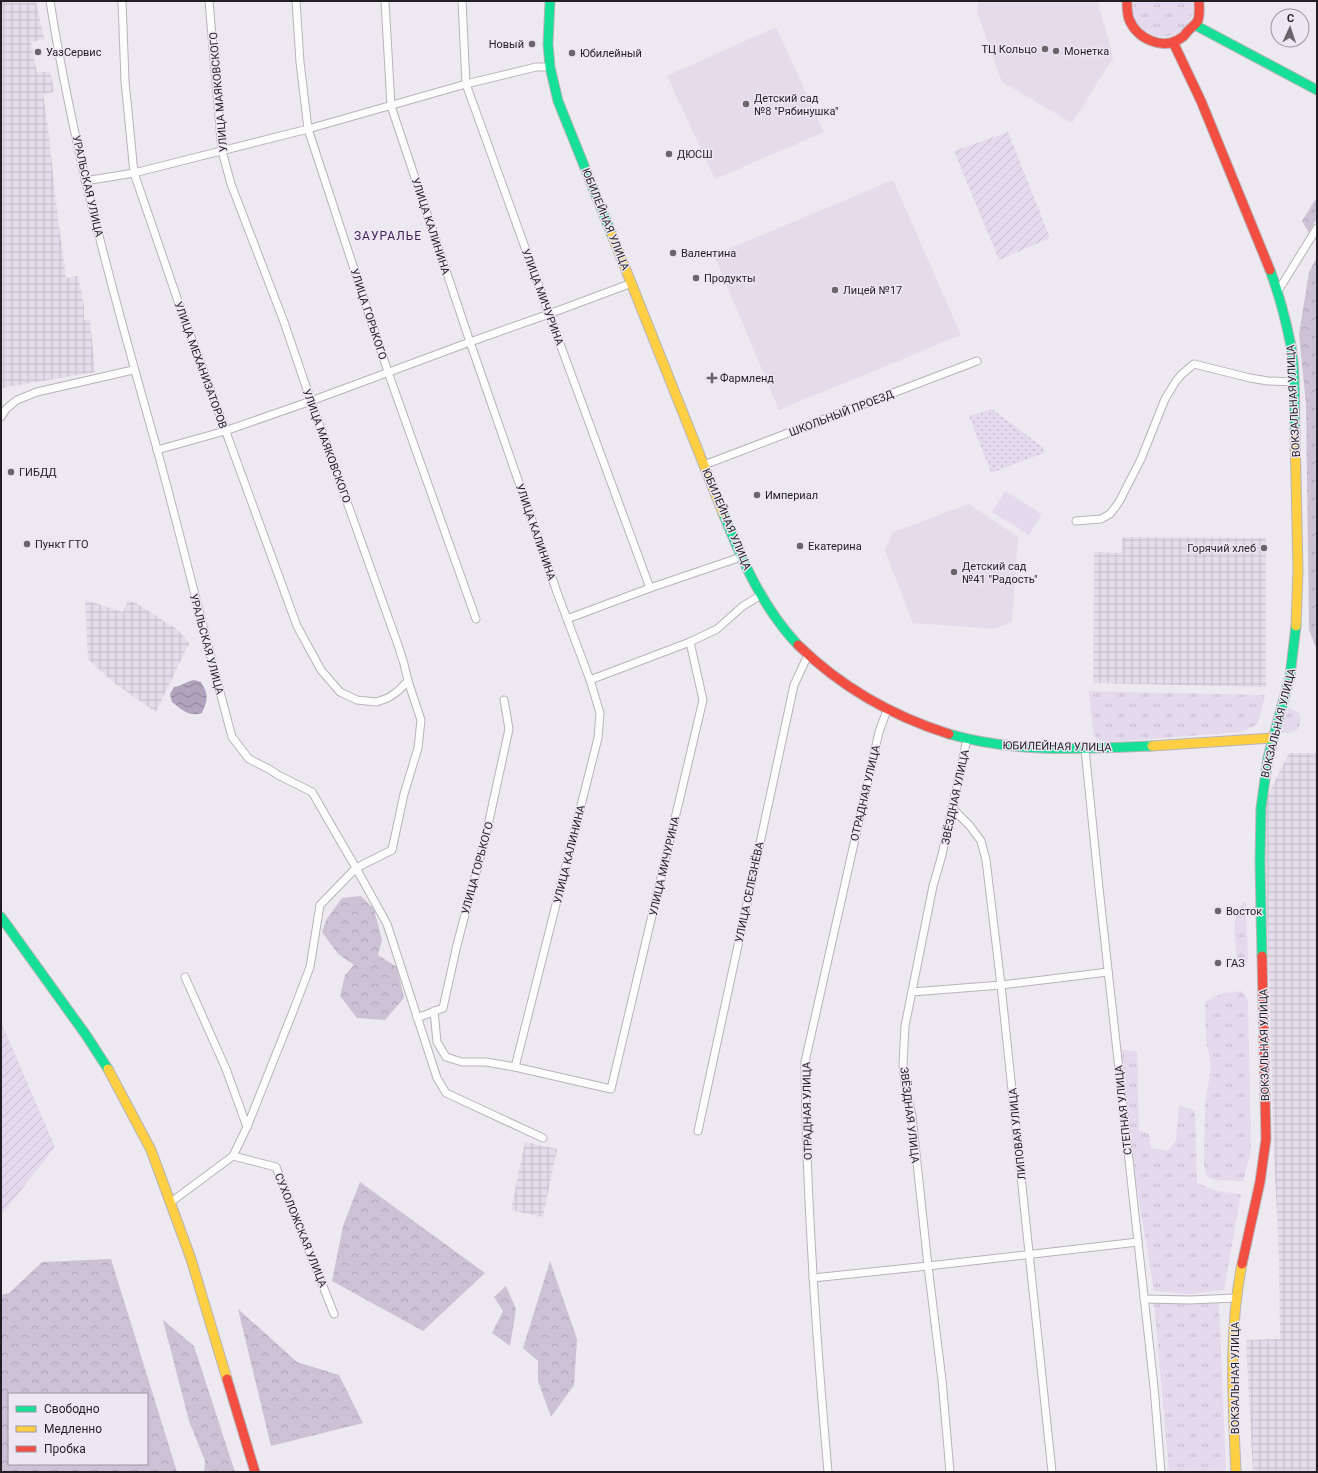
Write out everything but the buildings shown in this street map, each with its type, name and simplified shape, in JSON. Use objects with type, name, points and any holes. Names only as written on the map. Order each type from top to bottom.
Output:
[{"type":"main road","name":"ЮБИЛЕЙНАЯ УЛИЦА","points":[[550,1],[548,44],[550,67],[558,101],[741,557],[761,595],[780,625],[808,655],[839,680],[887,710],[926,727],[967,739],[1004,745],[1085,749],[1272,738]]},
{"type":"main road","points":[[1127,1],[1128,17],[1131,25],[1141,36],[1152,42],[1164,43],[1173,42],[1182,38],[1195,25],[1199,14],[1199,1]]},
{"type":"main road","points":[[1195,25],[1317,90]]},
{"type":"main road","name":"ВОКЗАЛЬНАЯ УЛИЦА","points":[[1173,42],[1201,101],[1260,243],[1278,291],[1291,346],[1294,382],[1298,570],[1296,627],[1290,676],[1272,738],[1263,783],[1261,808],[1260,862],[1266,1124],[1264,1158],[1259,1189],[1236,1298],[1232,1352],[1236,1472]]},
{"type":"main road","points":[[1,917],[81,1028],[108,1070],[151,1150],[191,1259],[255,1472]]},
{"type":"street","name":"УРАЛЬСКАЯ УЛИЦА","points":[[50,1],[85,181],[133,370],[157,450],[232,737],[249,759],[312,792],[387,924],[436,1078],[446,1093],[543,1138]]},
{"type":"street","name":"УЛИЦА МЕХАНИЗАТОРОВ","points":[[122,1],[125,81],[134,173],[178,301],[297,626],[321,670],[340,692],[358,700],[376,702],[388,698],[408,681]]},
{"type":"street","name":"УЛИЦА МАЯКОВСКОГО","points":[[209,1],[222,151],[231,184],[284,322],[398,645],[421,720],[418,748],[404,794],[392,850],[356,868],[320,905],[310,966],[247,1127]]},
{"type":"street","name":"УЛИЦА ГОРЬКОГО","points":[[296,1],[300,62],[308,129],[388,372],[476,619]]},
{"type":"street","name":"УЛИЦА КАЛИНИНА","points":[[385,1],[391,106],[470,342],[567,619],[590,680],[600,714],[598,738],[515,1067]]},
{"type":"street","name":"УЛИЦА МИЧУРИНА","points":[[462,1],[466,84],[650,588]]},
{"type":"street","points":[[85,181],[134,173],[308,129],[466,84],[536,67],[550,67]]},
{"type":"street","points":[[1278,291],[1317,228]]},
{"type":"street","points":[[157,450],[225,431],[311,401],[632,283]]},
{"type":"street","name":"ШКОЛЬНЫЙ ПРОЕЗД","points":[[704,465],[977,361]]},
{"type":"street","points":[[1076,520],[1101,519],[1110,514],[1119,502],[1141,459],[1165,399],[1176,381],[1194,364],[1250,378],[1268,381],[1294,382]]},
{"type":"street","points":[[1,417],[6,409],[17,400],[37,392],[133,370]]},
{"type":"street","points":[[567,619],[650,588],[741,557]]},
{"type":"street","points":[[590,680],[690,642],[717,629],[743,606],[761,595]]},
{"type":"street","name":"УЛИЦА МИЧУРИНА","points":[[515,1067],[611,1089],[703,700],[690,642]]},
{"type":"street","name":"УЛИЦА СЕЛЕЗНЁВА","points":[[698,1131],[794,686],[808,655]]},
{"type":"street","name":"УЛИЦА ГОРЬКОГО","points":[[417,1018],[443,1008],[457,945],[501,771],[509,729],[504,700]]},
{"type":"street","name":"ОТРАДНАЯ УЛИЦА","points":[[828,1472],[814,1278],[805,1117],[805,1062],[879,732],[887,710]]},
{"type":"street","name":"ЗВЁЗДНАЯ УЛИЦА","points":[[950,1472],[942,1380],[912,1116],[905,1084],[903,1064],[905,1026],[933,886],[942,855],[967,739]]},
{"type":"street","name":"СТЕПНАЯ УЛИЦА","points":[[1085,749],[1154,1387],[1161,1472]]},
{"type":"street","name":"ЛИПОВАЯ УЛИЦА","points":[[952,808],[970,826],[981,841],[986,860],[1001,985],[1052,1472]]},
{"type":"street","points":[[912,992],[1001,985],[1108,972]]},
{"type":"street","points":[[171,1202],[233,1156],[247,1127],[226,1069],[185,977]]},
{"type":"street","points":[[434,1011],[437,1042],[446,1058],[462,1062],[486,1062],[515,1067]]},
{"type":"street","name":"СУХОЛОЖСКАЯ УЛИЦА","points":[[233,1156],[276,1167],[334,1314]]},
{"type":"street","points":[[814,1278],[1138,1242]]},
{"type":"street","points":[[1144,1299],[1190,1300],[1236,1298]]},
{"type":"shaded area","points":[[1,1],[36,1],[44,39],[31,42],[37,73],[50,71],[54,92],[43,94],[66,278],[78,276],[84,306],[84,320],[90,320],[95,372],[1,388]]},
{"type":"shaded area","points":[[978,1],[1098,1],[1113,58],[1072,123],[1002,82],[977,12]]},
{"type":"shaded area","name":"Детский сад №8 \"Рябинушка\"","points":[[776,27],[824,132],[715,179],[667,76]]},
{"type":"shaded area","name":"Лицей №17","points":[[893,180],[961,335],[779,410],[714,255]]},
{"type":"shaded area","name":"Детский сад №41 \"Радость\"","points":[[969,504],[1018,537],[1012,622],[995,629],[913,623],[885,551],[893,532]]},
{"type":"shaded area","points":[[1122,537],[1266,538],[1266,687],[1093,683],[1094,552],[1122,553]]},
{"type":"shaded area","points":[[85,600],[123,612],[128,600],[139,605],[178,630],[189,643],[156,712],[114,683],[88,659]]},
{"type":"shaded area","points":[[1289,753],[1317,753],[1317,1472],[1253,1472],[1246,1340],[1280,1339],[1279,1257],[1274,1154],[1264,803]]},
{"type":"shaded area","points":[[525,1142],[557,1149],[543,1217],[511,1210]]},
{"type":"green space","points":[[1134,1],[1193,1],[1191,18],[1184,29],[1173,35],[1161,36],[1149,33],[1139,26],[1133,15]]},
{"type":"green space","points":[[1008,132],[1050,238],[999,260],[954,151]]},
{"type":"green space","points":[[1317,197],[1317,218],[1309,233],[1302,221]]},
{"type":"green space","points":[[1317,257],[1317,650],[1309,630],[1306,404],[1299,334],[1309,272]]},
{"type":"green space","points":[[992,409],[1044,448],[1044,453],[991,473],[969,416]]},
{"type":"green space","points":[[1005,491],[1042,514],[1029,535],[992,512]]},
{"type":"green space","points":[[1089,691],[1265,695],[1258,724],[1241,732],[1109,742],[1097,740],[1093,732]]},
{"type":"green space","points":[[1289,707],[1300,714],[1301,721],[1298,729],[1289,733],[1280,732]]},
{"type":"green space","points":[[361,896],[374,909],[382,940],[378,955],[397,967],[404,998],[385,1020],[357,1018],[340,996],[345,975],[354,965],[338,954],[322,932],[326,920],[342,898]]},
{"type":"green space","points":[[1246,901],[1248,958],[1246,967],[1237,962],[1235,920],[1241,906]]},
{"type":"green space","points":[[1242,991],[1248,1000],[1251,1150],[1243,1181],[1215,1180],[1207,1177],[1204,1165],[1205,1105],[1211,1067],[1206,1038],[1205,1002],[1223,993]]},
{"type":"green space","points":[[1,1022],[55,1147],[1,1215]]},
{"type":"green space","points":[[1121,1050],[1137,1051],[1139,1131],[1149,1134],[1151,1148],[1168,1151],[1176,1140],[1179,1106],[1195,1110],[1197,1183],[1217,1191],[1241,1194],[1224,1290],[1188,1294],[1154,1291],[1136,1182]]},
{"type":"green space","points":[[360,1182],[485,1273],[423,1331],[332,1281],[343,1226]]},
{"type":"green space","points":[[111,1259],[177,1472],[1,1472],[1,1295],[9,1293],[42,1262]]},
{"type":"green space","points":[[550,1261],[577,1339],[574,1385],[551,1417],[538,1381],[538,1361],[523,1348]]},
{"type":"green space","points":[[506,1286],[516,1309],[510,1346],[492,1333],[503,1311],[494,1297]]},
{"type":"green space","points":[[1154,1303],[1219,1303],[1226,1472],[1169,1472]]},
{"type":"green space","points":[[238,1309],[297,1362],[339,1375],[363,1423],[271,1446]]},
{"type":"green space","points":[[163,1320],[194,1346],[235,1472],[204,1472],[205,1461],[189,1421]]},
{"type":"water","points":[[194,680],[201,682],[207,698],[202,713],[197,714],[186,712],[179,708],[172,702],[170,694],[174,687]]},
{"type":"traffic: fast","points":[[550,1],[548,44],[550,67],[558,101],[612,235]]},
{"type":"traffic: fast","points":[[1195,25],[1317,90]]},
{"type":"traffic: fast","points":[[1270,270],[1282,308],[1293,357],[1295,432]]},
{"type":"traffic: fast","points":[[723,513],[763,599],[785,630],[798,645]]},
{"type":"traffic: fast","points":[[1262,956],[1260,862],[1261,808],[1268,758],[1290,676],[1296,626]]},
{"type":"traffic: fast","points":[[949,734],[974,740],[1024,747],[1075,749],[1152,746]]},
{"type":"traffic: fast","points":[[1,917],[86,1035],[108,1069]]},
{"type":"traffic: slow","points":[[612,235],[723,513]]},
{"type":"traffic: slow","points":[[1295,432],[1298,570],[1296,626]]},
{"type":"traffic: slow","points":[[1152,746],[1272,738]]},
{"type":"traffic: slow","points":[[108,1069],[151,1150],[191,1259],[227,1379]]},
{"type":"traffic: slow","points":[[1236,1472],[1233,1342],[1242,1264]]},
{"type":"traffic: jam","points":[[1127,1],[1129,19],[1133,26],[1144,37],[1159,43],[1174,42],[1184,36],[1198,20],[1199,1]]},
{"type":"traffic: jam","points":[[1173,42],[1201,101],[1270,270]]},
{"type":"traffic: jam","points":[[798,645],[831,674],[868,698],[907,718],[949,734]]},
{"type":"traffic: jam","points":[[1242,1264],[1260,1182],[1266,1139],[1262,956]]},
{"type":"traffic: jam","points":[[227,1379],[255,1472]]},
{"type":"place","name":"Новый","points":[[532,44]]},
{"type":"place","name":"ТЦ Кольцо","points":[[1045,49]]},
{"type":"place","name":"Монетка","points":[[1056,51]]},
{"type":"place","name":"УазСервис","points":[[38,52]]},
{"type":"place","name":"Юбилейный","points":[[572,53]]},
{"type":"place","name":"Детский сад №8 \"Рябинушка\"","points":[[746,104]]},
{"type":"place","name":"ДЮСШ","points":[[669,154]]},
{"type":"place","name":"Валентина","points":[[673,253]]},
{"type":"place","name":"Продукты","points":[[696,278]]},
{"type":"place","name":"Лицей №17","points":[[835,290]]},
{"type":"place","name":"Фармленд","points":[[712,378]]},
{"type":"place","name":"ГИБДД","points":[[11,472]]},
{"type":"place","name":"Империал","points":[[757,495]]},
{"type":"place","name":"Пункт ГТО","points":[[27,544]]},
{"type":"place","name":"Екатерина","points":[[800,546]]},
{"type":"place","name":"Горячий хлеб","points":[[1264,548]]},
{"type":"place","name":"Детский сад №41 \"Радость\"","points":[[954,572]]},
{"type":"place","name":"Восток","points":[[1218,911]]},
{"type":"place","name":"ГАЗ","points":[[1218,963]]},
{"type":"district","name":"ЗАУРАЛЬЕ","points":[[388,236]]}]
